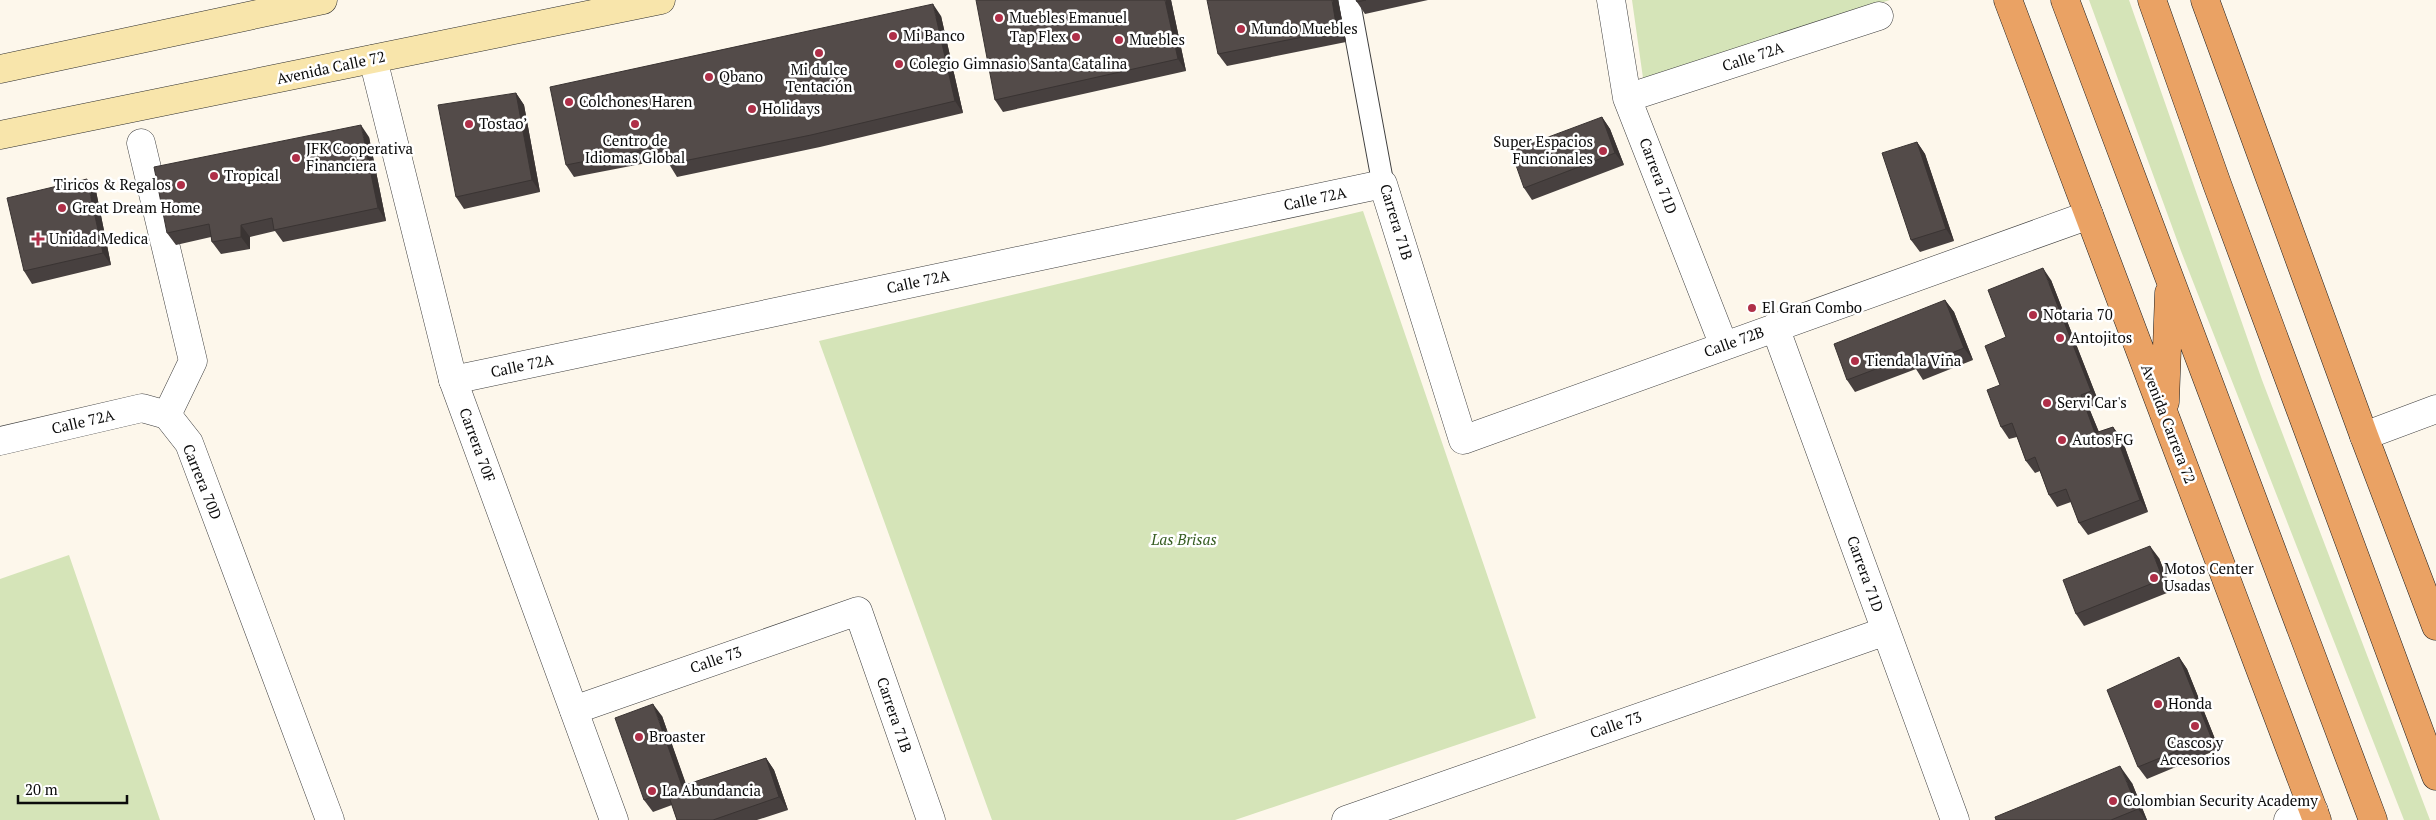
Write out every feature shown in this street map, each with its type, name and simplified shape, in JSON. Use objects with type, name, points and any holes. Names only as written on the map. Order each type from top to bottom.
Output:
[{"type":"highway","name":"Avenida Carrera 72","points":[[2008,0],[2316,815]]},
{"type":"highway","points":[[2065,0],[2373,820]]},
{"type":"highway","points":[[2152,0],[2217,184],[2436,776]]},
{"type":"highway","points":[[2205,0],[2364,436],[2436,626]]},
{"type":"highway","points":[[2165,415],[2169,278]]},
{"type":"main road","points":[[0,69],[323,0]]},
{"type":"main road","name":"Avenida Calle 72","points":[[0,135],[661,0]]},
{"type":"street","name":"Carrera 71D","points":[[1611,0],[1627,98],[1724,346]]},
{"type":"street","name":"Calle 72A","points":[[1627,98],[1879,16]]},
{"type":"street","name":"Carrera 70F","points":[[373,59],[453,380],[614,820]]},
{"type":"street","points":[[141,143],[193,361],[167,415]]},
{"type":"street","name":"Calle 72A","points":[[453,380],[1383,184]]},
{"type":"street","name":"Carrera 71B","points":[[1383,184],[1463,440]]},
{"type":"street","name":"Calle 72B","points":[[1463,440],[2089,214]]},
{"type":"street","name":"Carrera 71D","points":[[1775,327],[1955,820]]},
{"type":"street","name":"Calle 72A","points":[[0,441],[142,408],[167,415]]},
{"type":"street","points":[[2364,436],[2436,409]]},
{"type":"street","name":"Carrera 70D","points":[[167,415],[189,443],[330,820]]},
{"type":"street","name":"Carrera 71B","points":[[858,611],[931,820]]},
{"type":"street","name":"Calle 73","points":[[574,710],[858,611]]},
{"type":"street","name":"Calle 73","points":[[1346,820],[1886,631]]},
{"type":"street","points":[[2288,820],[2316,815]]},
{"type":"lane","name":"Carrera 71B","points":[[1349,0],[1383,184]]},
{"type":"green space","points":[[1632,0],[1890,0],[1643,78]]},
{"type":"green space","points":[[2089,0],[2129,0],[2262,380],[2430,820],[2404,820],[2181,251]]},
{"type":"green space","name":"Las Brisas","points":[[1363,211],[1536,718],[1235,820],[992,820],[819,341]]},
{"type":"green space","points":[[69,555],[160,820],[0,820],[0,579]]},
{"type":"building","points":[[976,0],[1165,0],[1178,59],[995,100]]},
{"type":"building","points":[[1207,0],[1332,0],[1337,30],[1218,54]]},
{"type":"building","points":[[933,4],[955,101],[811,135],[669,164],[663,146],[566,165],[550,87]]},
{"type":"building","points":[[516,93],[532,180],[456,197],[438,105]]},
{"type":"building","points":[[1602,117],[1615,153],[1524,188],[1511,151]]},
{"type":"building","points":[[361,125],[378,208],[274,230],[272,218],[241,225],[241,237],[212,242],[209,224],[167,233],[154,167]]},
{"type":"building","points":[[1917,142],[1946,229],[1911,240],[1882,153]]},
{"type":"building","points":[[87,179],[103,253],[24,271],[7,198]]},
{"type":"building","points":[[2043,268],[2091,391],[2081,395],[2095,433],[2113,427],[2140,500],[2079,523],[2066,489],[2049,495],[2035,457],[2026,461],[2012,423],[2001,427],[1987,390],[2000,385],[1985,346],[2006,337],[1988,290]]},
{"type":"building","points":[[1945,300],[1964,348],[1915,368],[1910,356],[1847,380],[1834,344]]},
{"type":"building","points":[[2150,546],[2163,579],[2076,614],[2063,580]]},
{"type":"building","points":[[2179,657],[2211,737],[2138,767],[2107,690]]},
{"type":"building","points":[[653,704],[682,786],[766,758],[779,797],[713,820],[677,820],[667,791],[644,800],[615,718]]},
{"type":"building","points":[[2120,766],[2138,809],[2111,820],[1996,820],[1995,817]]},
{"type":"place","name":"Muebles Emanuel","points":[[999,18]]},
{"type":"place","name":"Mundo Muebles","points":[[1241,29]]},
{"type":"place","name":"Mi Banco","points":[[893,36]]},
{"type":"place","name":"Tap Flex","points":[[1076,37]]},
{"type":"place","name":"Muebles","points":[[1119,40]]},
{"type":"place","name":"Mi dulce Tentación","points":[[819,53]]},
{"type":"place","name":"Colegio Gimnasio Santa Catalina","points":[[899,64]]},
{"type":"place","name":"Qbano","points":[[709,77]]},
{"type":"place","name":"Colchones Haren","points":[[569,102]]},
{"type":"place","name":"Holidays","points":[[752,109]]},
{"type":"place","name":"Tostao’","points":[[469,124]]},
{"type":"place","name":"Centro de Idiomas Global","points":[[635,124]]},
{"type":"place","name":"Super Espacios Funcionales","points":[[1603,151]]},
{"type":"place","name":"JFK Cooperativa Financiera","points":[[296,158]]},
{"type":"place","name":"Tropical","points":[[214,176]]},
{"type":"place","name":"Tiricos & Regalos","points":[[181,185]]},
{"type":"place","name":"Great Dream Home","points":[[62,208]]},
{"type":"place","name":"Unidad Medica","points":[[38,239]]},
{"type":"place","name":"El Gran Combo","points":[[1752,308]]},
{"type":"place","name":"Notaria 70","points":[[2033,315]]},
{"type":"place","name":"Antojitos","points":[[2060,338]]},
{"type":"place","name":"Tienda la Viña","points":[[1855,361]]},
{"type":"place","name":"Servi Car's","points":[[2047,403]]},
{"type":"place","name":"Autos FG","points":[[2062,440]]},
{"type":"place","name":"Motos Center Usadas","points":[[2154,578]]},
{"type":"place","name":"Honda","points":[[2158,704]]},
{"type":"place","name":"Cascos y Accesorios","points":[[2195,726]]},
{"type":"place","name":"Broaster","points":[[639,737]]},
{"type":"place","name":"La Abundancia","points":[[652,791]]},
{"type":"place","name":"Colombian Security Academy","points":[[2113,801]]}]
